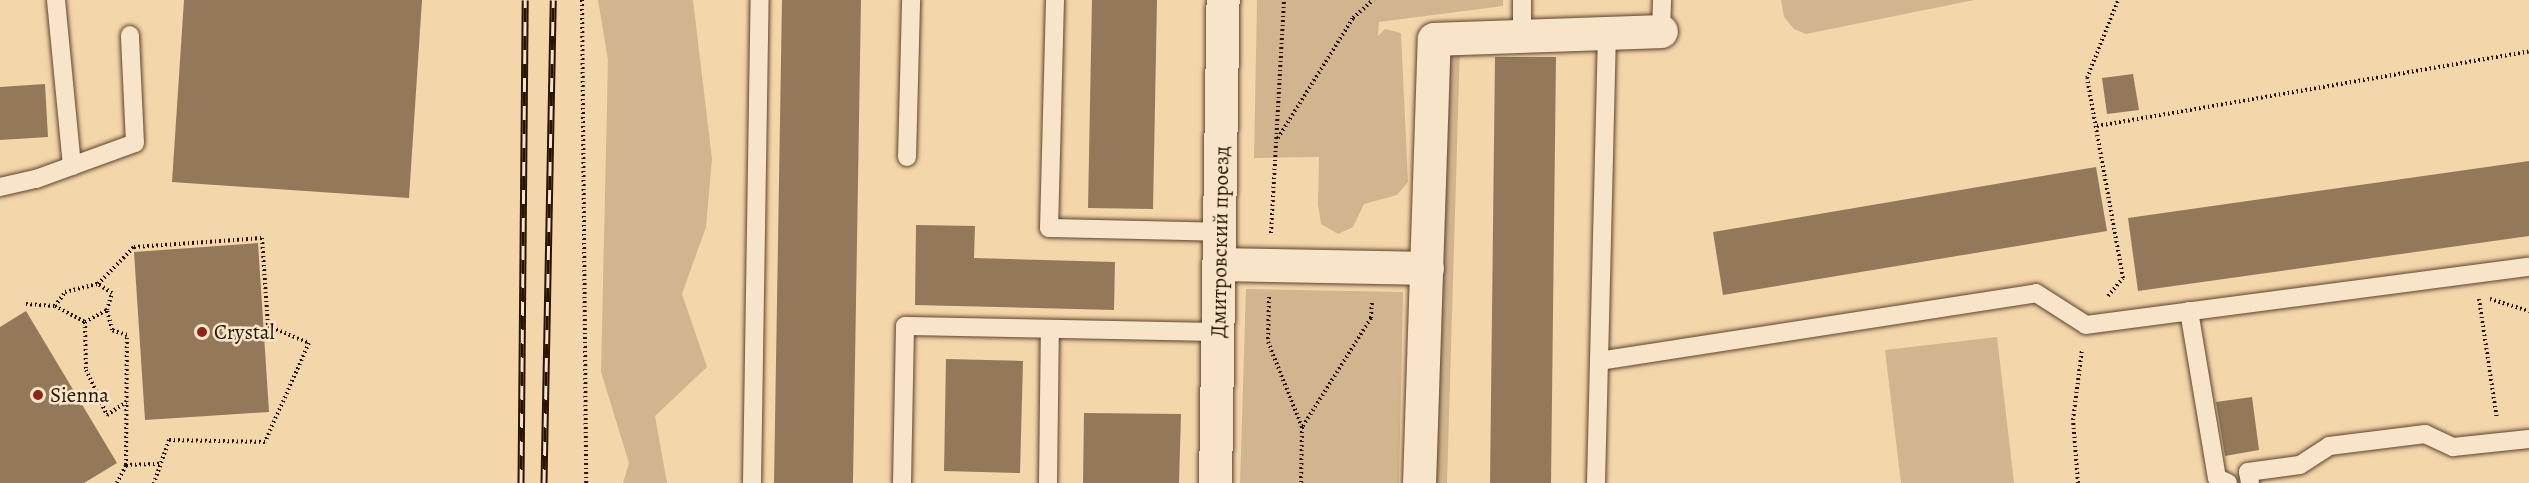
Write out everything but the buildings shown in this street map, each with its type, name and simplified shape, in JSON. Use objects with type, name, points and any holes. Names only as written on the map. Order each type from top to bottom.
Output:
[{"type":"street","name":"Дмитровский проезд","points":[[1215,483],[1221,248],[1223,0]]},
{"type":"street","points":[[1419,483],[1434,39],[1607,31],[1662,15]]},
{"type":"street","points":[[1221,248],[1373,267],[1427,268]]},
{"type":"lane","points":[[56,0],[72,166]]},
{"type":"lane","points":[[752,483],[760,0]]},
{"type":"lane","points":[[907,157],[911,0]]},
{"type":"lane","points":[[1055,0],[1048,228],[1221,248]]},
{"type":"lane","points":[[1522,0],[1522,35]]},
{"type":"lane","points":[[1596,483],[1607,31]]},
{"type":"lane","points":[[0,187],[36,180],[135,143],[130,34]]},
{"type":"lane","points":[[1599,362],[2036,293],[2086,325],[2529,267]]},
{"type":"lane","points":[[2189,311],[2217,478],[2228,483]]},
{"type":"lane","points":[[902,483],[905,326],[1219,332]]},
{"type":"lane","points":[[1048,483],[1050,329]]},
{"type":"lane","points":[[2245,479],[2300,465],[2329,446],[2425,434],[2453,447],[2529,439]]},
{"type":"path","points":[[582,0],[586,483]]},
{"type":"path","points":[[1277,138],[1353,18],[1373,0]]},
{"type":"path","points":[[2078,483],[2073,420],[2086,325],[2123,278],[2087,78],[2118,0]]},
{"type":"path","points":[[2097,126],[2529,51]]},
{"type":"path","points":[[55,306],[64,292],[98,284],[134,247],[262,238],[268,326],[309,343],[265,442],[169,440],[154,483]]},
{"type":"path","points":[[1302,427],[1371,318],[1373,267]]},
{"type":"path","points":[[98,284],[112,293],[107,310],[112,330],[127,335],[129,357],[126,465],[117,483]]},
{"type":"path","points":[[2500,442],[2478,296],[2529,311]]},
{"type":"path","points":[[26,304],[55,306],[85,322]]},
{"type":"path","points":[[85,322],[107,310]]},
{"type":"path","points":[[85,322],[86,370],[107,415],[126,402]]},
{"type":"path","points":[[126,465],[161,464]]},
{"type":"shaded area","points":[[598,0],[693,0],[712,159],[706,227],[682,294],[707,367],[655,416],[667,483],[623,483],[629,463],[601,372],[608,60]]},
{"type":"shaded area","points":[[1257,0],[1503,0],[1503,6],[1379,22],[1378,36],[1385,29],[1401,33],[1408,182],[1397,195],[1364,204],[1353,227],[1338,234],[1321,224],[1318,204],[1319,157],[1254,158]]},
{"type":"shaded area","points":[[1781,0],[1974,0],[1806,34],[1794,29],[1784,17]]},
{"type":"shaded area","points":[[1460,46],[1447,483],[1430,483],[1444,47]]},
{"type":"shaded area","points":[[1246,289],[1403,292],[1399,483],[1240,483]]},
{"type":"shaded area","points":[[1997,337],[2014,483],[1901,483],[1885,350]]},
{"type":"railway","points":[[521,483],[525,0]]},
{"type":"railway","points":[[544,483],[553,0]]},
{"type":"place","name":"Crystal","points":[[202,332]]},
{"type":"place","name":"Sienna","points":[[38,395]]}]
